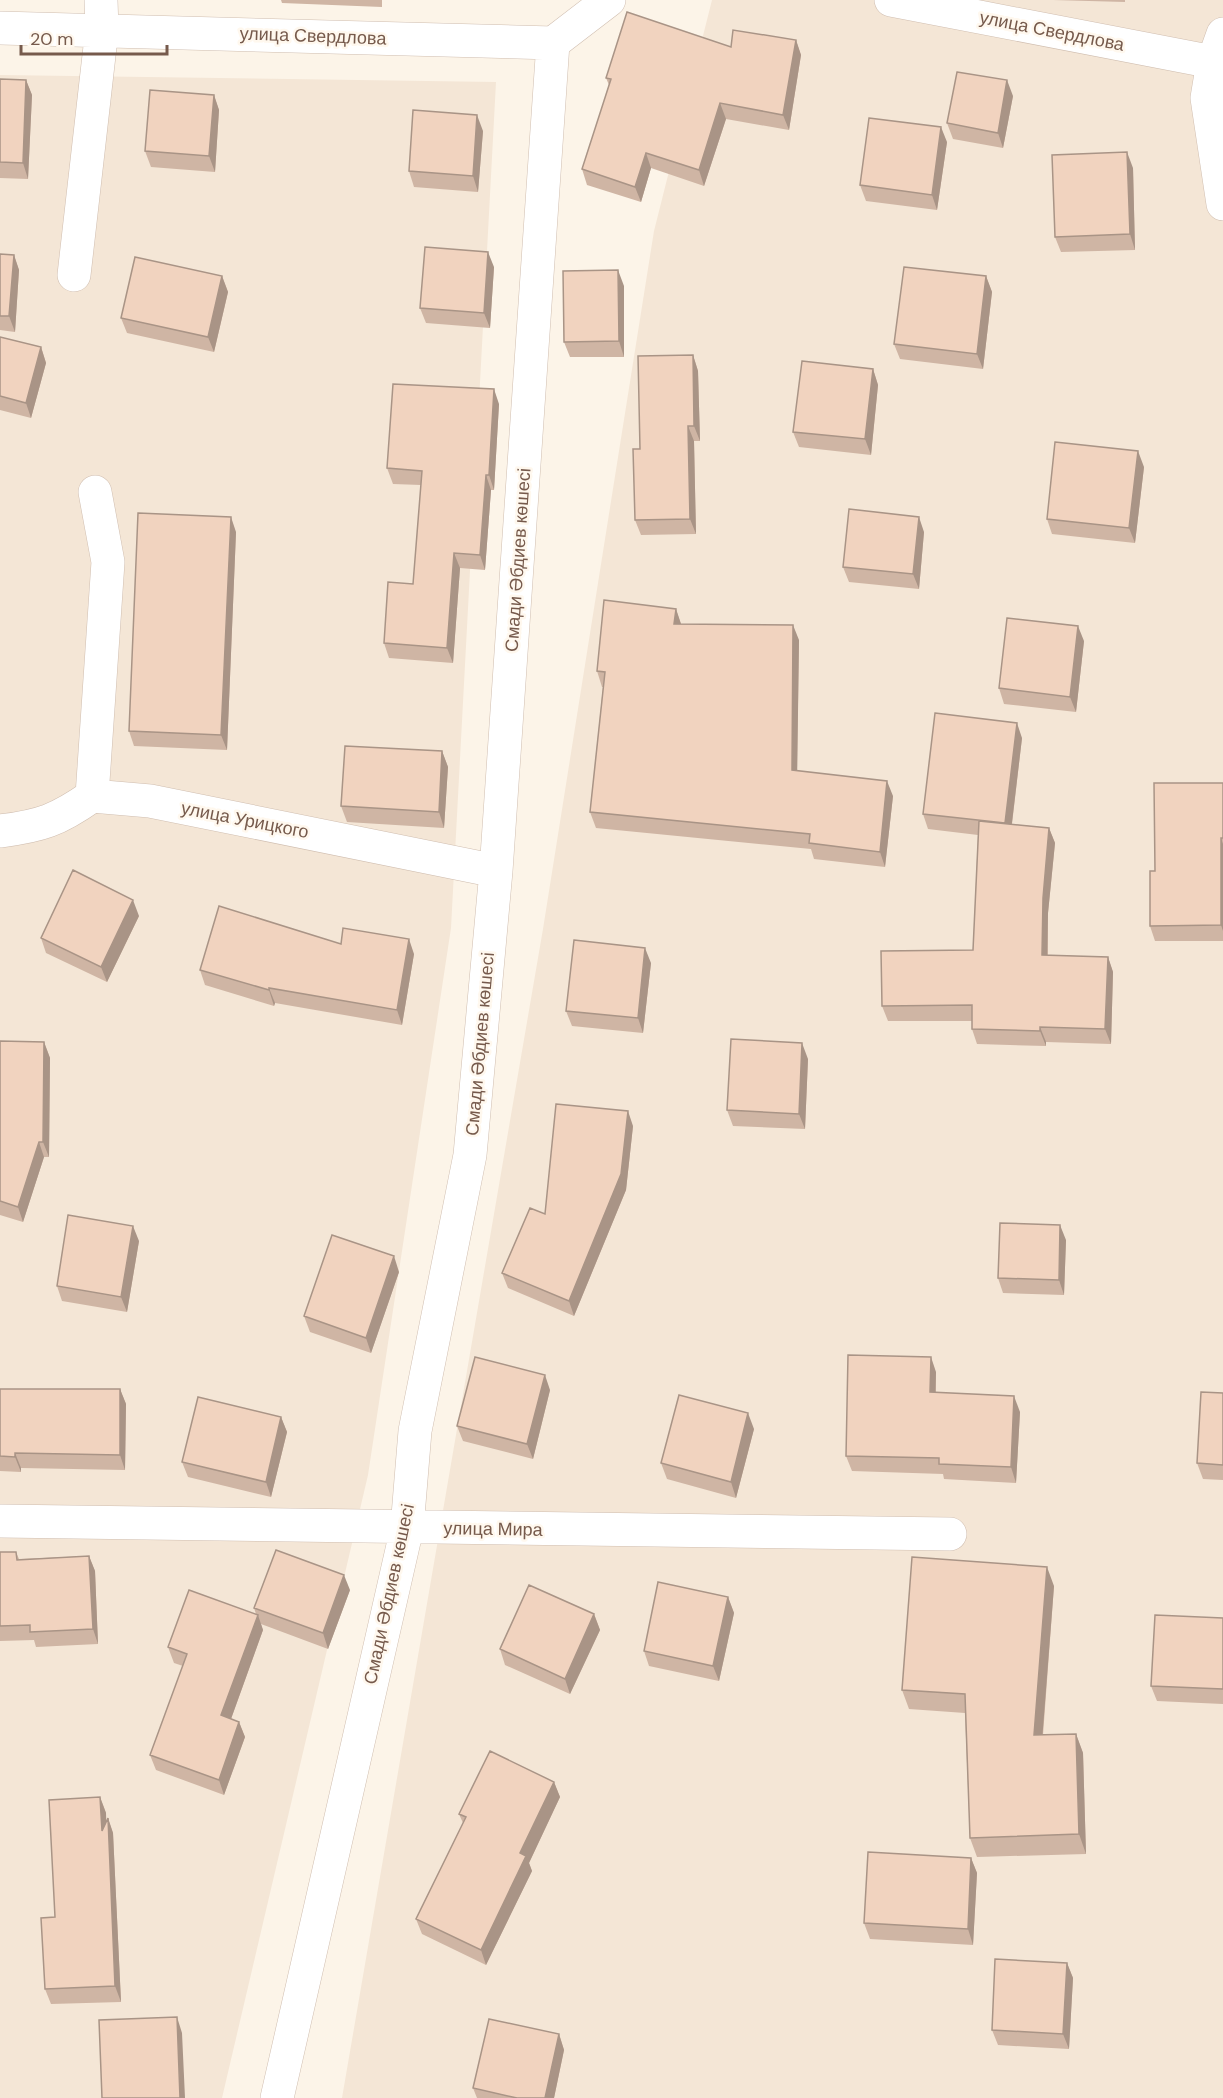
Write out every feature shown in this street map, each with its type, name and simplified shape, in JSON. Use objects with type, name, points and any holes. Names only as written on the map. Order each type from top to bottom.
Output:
[{"type":"street","points":[[553,43],[609,0]]},
{"type":"street","name":"улица Свердлова","points":[[891,0],[1218,48]]},
{"type":"street","points":[[74,275],[101,15]]},
{"type":"street","name":"улица Свердлова","points":[[0,28],[101,15],[553,43]]},
{"type":"street","name":"Смади Әбдиев көшесі","points":[[277,2098],[407,1528],[415,1431],[470,1155],[496,871],[553,43]]},
{"type":"street","points":[[1218,48],[1207,98],[1223,204]]},
{"type":"street","points":[[0,831],[32,827],[64,816],[92,796],[108,562],[95,492]]},
{"type":"street","name":"улица Урицкого","points":[[92,796],[150,801],[496,871]]},
{"type":"street","name":"улица Мира","points":[[0,1521],[950,1534]]},
{"type":"shaded area","points":[[712,0],[1223,0],[1223,2098],[342,2098],[543,929],[654,231]]},
{"type":"shaded area","points":[[0,75],[496,82],[451,928],[368,1475],[222,2098],[0,2098]]},
{"type":"building","points":[[627,12],[731,47],[733,30],[796,40],[783,115],[720,103],[699,170],[646,153],[635,187],[582,169],[611,79],[606,78]]},
{"type":"building","points":[[957,72],[1007,80],[998,133],[947,123]]},
{"type":"building","points":[[0,79],[26,80],[23,163],[0,162]]},
{"type":"building","points":[[150,90],[214,95],[209,156],[145,151]]},
{"type":"building","points":[[413,110],[477,115],[473,176],[409,171]]},
{"type":"building","points":[[869,118],[941,127],[932,195],[860,185]]},
{"type":"building","points":[[1127,152],[1130,234],[1055,237],[1052,155]]},
{"type":"building","points":[[425,247],[488,252],[484,313],[420,308]]},
{"type":"building","points":[[0,254],[14,255],[9,316],[0,316]]},
{"type":"building","points":[[135,257],[222,276],[208,337],[121,318]]},
{"type":"building","points":[[904,267],[986,276],[977,354],[894,344]]},
{"type":"building","points":[[618,270],[619,341],[564,342],[563,271]]},
{"type":"building","points":[[0,337],[41,347],[26,403],[0,396]]},
{"type":"building","points":[[693,355],[694,426],[688,426],[690,519],[635,520],[633,449],[640,449],[638,356]]},
{"type":"building","points":[[802,361],[873,369],[865,439],[793,432]]},
{"type":"building","points":[[393,384],[494,389],[489,475],[486,475],[480,555],[454,553],[447,648],[384,643],[388,582],[413,584],[422,471],[387,468]]},
{"type":"building","points":[[1055,442],[1138,451],[1129,528],[1047,519]]},
{"type":"building","points":[[849,509],[919,517],[913,574],[843,567]]},
{"type":"building","points":[[138,513],[231,517],[221,735],[129,731]]},
{"type":"building","points":[[604,600],[676,609],[674,624],[793,625],[792,770],[887,781],[880,852],[809,843],[810,834],[590,812],[605,672],[597,671]]},
{"type":"building","points":[[1007,618],[1078,626],[1070,697],[999,688]]},
{"type":"building","points":[[935,713],[1017,723],[1005,823],[923,814]]},
{"type":"building","points":[[345,746],[442,751],[439,812],[341,806]]},
{"type":"building","points":[[1154,783],[1223,783],[1221,925],[1150,926],[1150,871],[1155,871]]},
{"type":"building","points":[[979,821],[1049,828],[1043,898],[1042,955],[1108,957],[1105,1029],[1040,1027],[1040,1031],[972,1029],[972,1005],[882,1006],[881,951],[973,950]]},
{"type":"building","points":[[73,870],[133,900],[101,967],[41,938]]},
{"type":"building","points":[[219,906],[341,944],[343,928],[409,939],[397,1010],[269,988],[269,990],[200,970]]},
{"type":"building","points":[[574,940],[645,948],[638,1018],[566,1011]]},
{"type":"building","points":[[731,1039],[802,1043],[799,1114],[727,1110]]},
{"type":"building","points":[[0,1041],[44,1042],[43,1142],[39,1142],[18,1207],[0,1201]]},
{"type":"building","points":[[556,1104],[628,1111],[621,1174],[569,1301],[502,1273],[530,1208],[545,1214]]},
{"type":"building","points":[[68,1215],[133,1226],[121,1297],[57,1286]]},
{"type":"building","points":[[1000,1223],[1060,1225],[1059,1280],[998,1278]]},
{"type":"building","points":[[332,1235],[394,1256],[366,1338],[304,1316]]},
{"type":"building","points":[[848,1355],[931,1357],[930,1392],[1014,1396],[1011,1467],[939,1464],[939,1458],[846,1456]]},
{"type":"building","points":[[475,1357],[545,1375],[527,1444],[457,1426]]},
{"type":"building","points":[[0,1389],[120,1389],[120,1455],[15,1453],[15,1457],[0,1456]]},
{"type":"building","points":[[1201,1392],[1223,1393],[1223,1465],[1197,1463]]},
{"type":"building","points":[[679,1395],[748,1413],[731,1482],[661,1463]]},
{"type":"building","points":[[198,1397],[281,1417],[266,1482],[182,1462]]},
{"type":"building","points":[[276,1550],[344,1575],[323,1633],[254,1608]]},
{"type":"building","points":[[0,1552],[16,1552],[17,1560],[89,1556],[93,1629],[30,1632],[30,1625],[0,1626]]},
{"type":"building","points":[[912,1557],[1047,1567],[1034,1735],[1076,1734],[1079,1834],[970,1838],[965,1694],[902,1690]]},
{"type":"building","points":[[658,1582],[728,1597],[713,1666],[644,1651]]},
{"type":"building","points":[[529,1585],[594,1614],[565,1679],[500,1649]]},
{"type":"building","points":[[189,1590],[258,1615],[221,1715],[239,1722],[219,1780],[150,1755],[187,1654],[168,1647]]},
{"type":"building","points":[[1155,1615],[1223,1618],[1223,1689],[1151,1686]]},
{"type":"building","points":[[490,1751],[554,1782],[520,1853],[526,1856],[481,1950],[416,1919],[466,1817],[459,1814]]},
{"type":"building","points":[[100,1797],[102,1831],[108,1818],[115,1986],[45,1989],[41,1918],[55,1917],[49,1800]]},
{"type":"building","points":[[868,1852],[971,1858],[968,1929],[864,1923]]},
{"type":"building","points":[[995,1959],[1067,1963],[1063,2034],[992,2030]]},
{"type":"building","points":[[177,2017],[180,2098],[102,2098],[99,2020]]},
{"type":"building","points":[[489,2019],[559,2034],[545,2098],[517,2098],[473,2088]]}]
